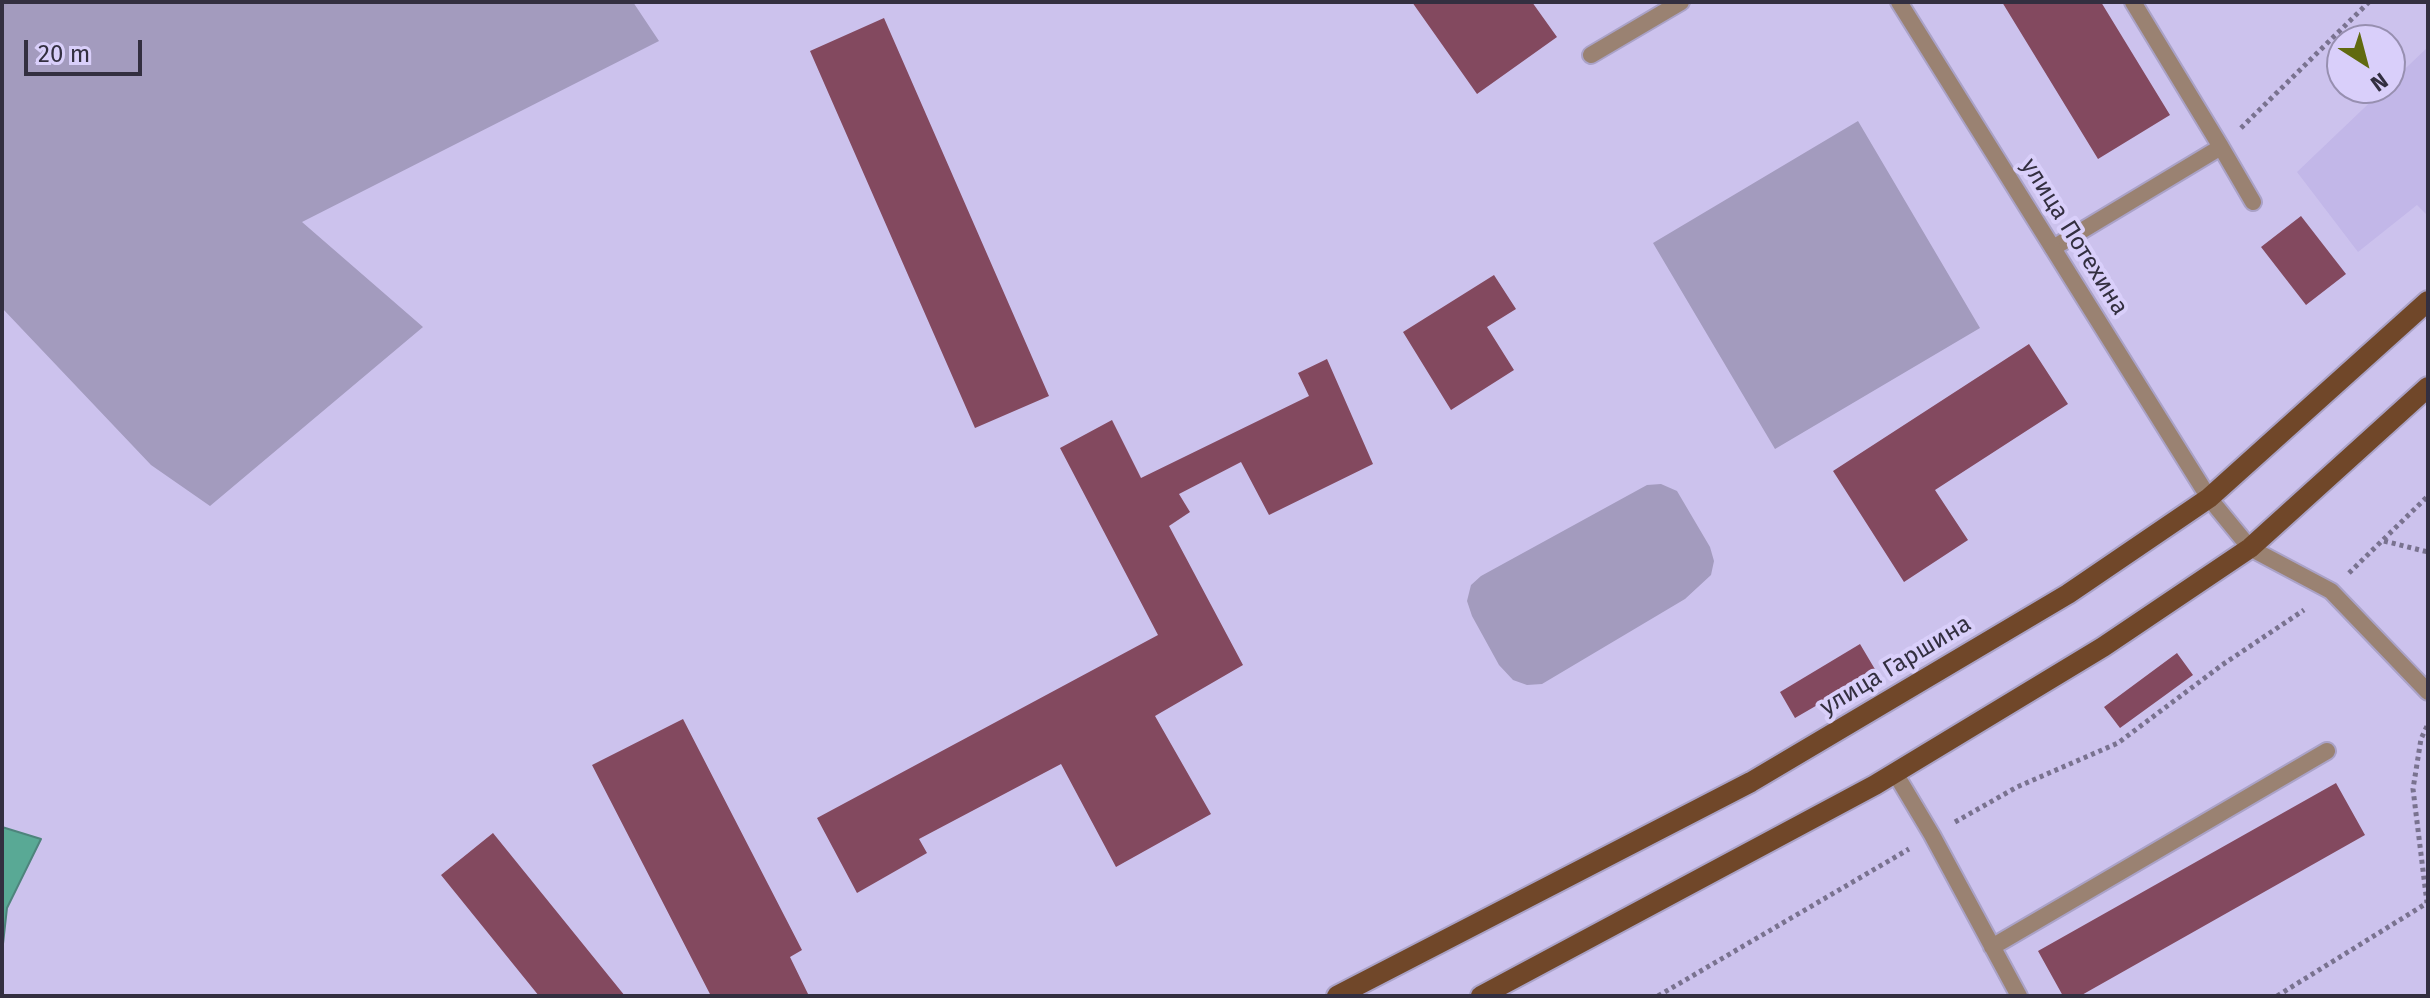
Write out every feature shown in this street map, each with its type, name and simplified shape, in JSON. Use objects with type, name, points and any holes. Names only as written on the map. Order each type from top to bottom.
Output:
[{"type":"main road","name":"улица Гаршина","points":[[1337,996],[1751,782],[2068,594],[2209,498],[2428,301]]},
{"type":"main road","points":[[1481,996],[1895,773],[2103,647],[2250,548],[2428,387]]},
{"type":"street","points":[[1591,55],[1681,2]]},
{"type":"street","name":"улица Потехина","points":[[1899,2],[2209,498],[2250,548]]},
{"type":"street","points":[[2133,2],[2253,202]]},
{"type":"street","points":[[2053,248],[2221,147]]},
{"type":"street","points":[[2250,548],[2331,591],[2428,692]]},
{"type":"street","points":[[1992,947],[2327,751]]},
{"type":"street","points":[[1895,773],[2019,996]]},
{"type":"path","points":[[2221,147],[2369,2]]},
{"type":"path","points":[[1658,996],[2017,787],[2118,743],[2222,665],[2331,591],[2428,496]]},
{"type":"path","points":[[2383,540],[2428,552]]},
{"type":"path","points":[[2277,996],[2428,903],[2413,789],[2421,739],[2428,724]]},
{"type":"shaded area","points":[[2,2],[633,2],[659,41],[302,222],[423,327],[210,506],[151,465],[2,308]]},
{"type":"shaded area","points":[[2428,47],[2428,216],[2417,205],[2358,252],[2297,172],[2368,104],[2406,104],[2406,68]]},
{"type":"shaded area","points":[[1858,121],[1980,328],[1775,449],[1653,243]]},
{"type":"shaded area","points":[[1661,484],[1677,491],[1710,547],[1714,561],[1711,575],[1685,599],[1542,684],[1527,685],[1513,680],[1499,665],[1472,616],[1467,601],[1471,585],[1481,576],[1647,485]]},
{"type":"shaded area","points":[[2,827],[41,839],[7,908],[2,953]]},
{"type":"building","points":[[1412,2],[1532,2],[1557,37],[1477,94]]},
{"type":"building","points":[[2002,2],[2101,2],[2170,115],[2098,159]]},
{"type":"building","points":[[884,18],[1049,396],[975,428],[810,51]]},
{"type":"building","points":[[2301,216],[2346,274],[2306,305],[2261,247]]},
{"type":"building","points":[[1494,275],[1516,309],[1487,327],[1514,370],[1451,410],[1403,332]]},
{"type":"building","points":[[2029,344],[2068,404],[1935,490],[1968,540],[1904,582],[1833,471]]},
{"type":"building","points":[[1327,359],[1373,464],[1269,515],[1241,462],[1179,494],[1190,512],[1169,526],[1243,665],[1155,716],[1211,814],[1116,867],[1061,764],[919,839],[927,853],[857,893],[817,818],[1158,635],[1060,448],[1112,420],[1141,478],[1309,396],[1298,373]]},
{"type":"building","points":[[1860,644],[1876,671],[1795,718],[1780,692]]},
{"type":"building","points":[[2177,653],[2193,675],[2120,728],[2104,707]]},
{"type":"building","points":[[683,719],[802,950],[790,957],[809,996],[711,996],[592,765]]},
{"type":"building","points":[[2336,783],[2365,835],[2080,996],[2063,996],[2038,951]]},
{"type":"building","points":[[493,833],[625,996],[539,996],[441,875]]}]
